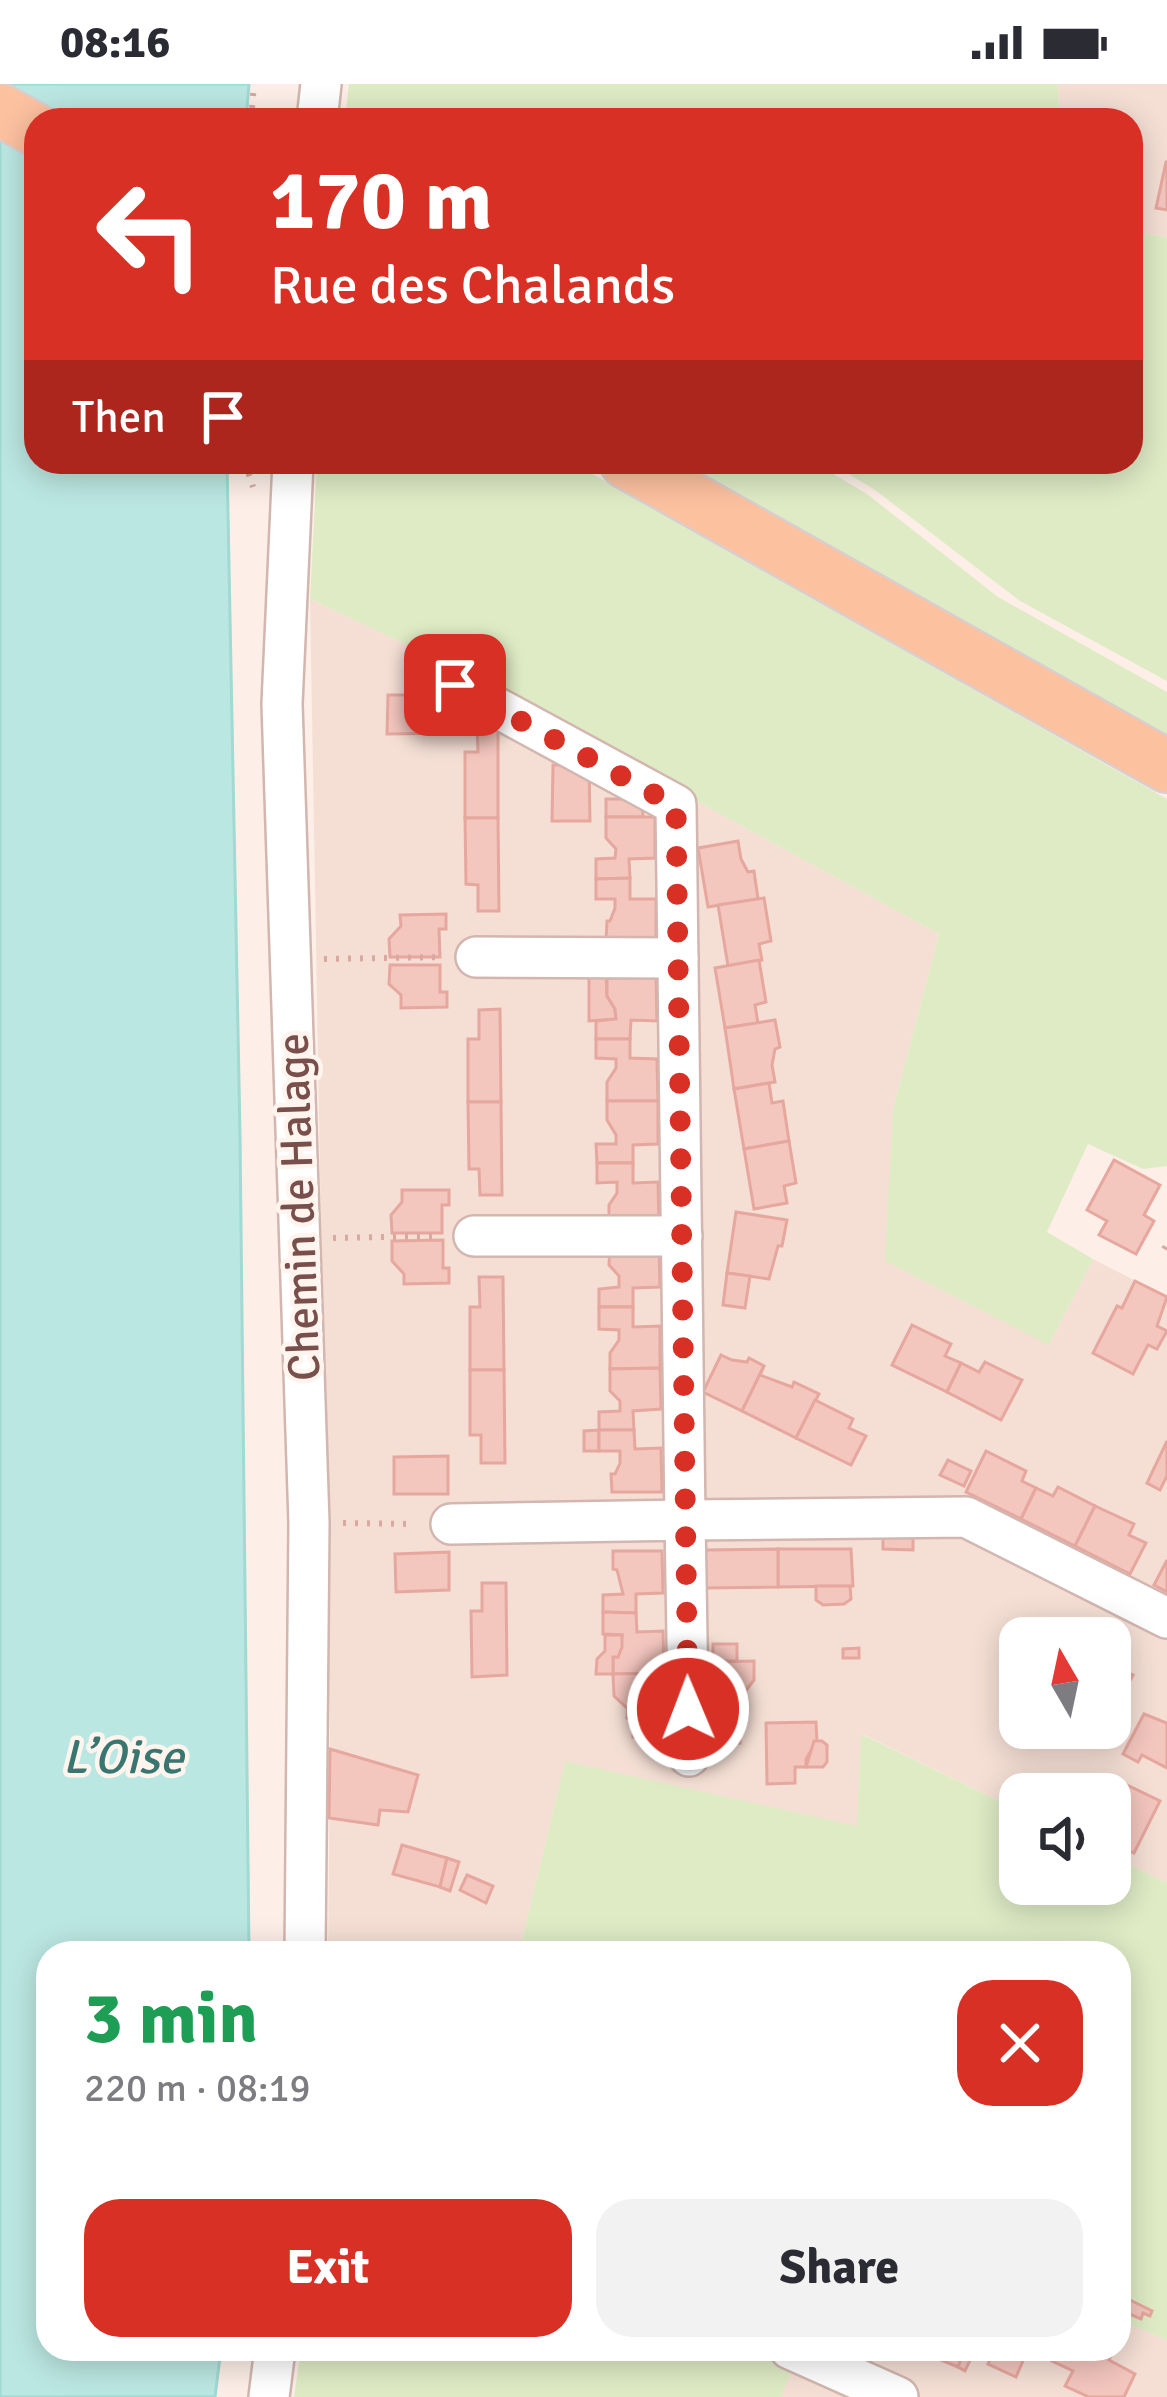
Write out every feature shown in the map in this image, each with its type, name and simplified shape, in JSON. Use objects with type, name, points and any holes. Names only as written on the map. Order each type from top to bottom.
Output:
[{"type":"main road","points":[[647,474],[1167,766]]},
{"type":"street","name":"Chemin de Halage","points":[[292,474],[282,704],[309,1523],[305,1941]]},
{"type":"street","points":[[455,685],[676,806],[688,1756]]},
{"type":"street","points":[[476,956],[678,958]]},
{"type":"street","points":[[474,1235],[682,1236]]},
{"type":"street","points":[[451,1524],[966,1517],[1167,1618]]},
{"type":"street","points":[[269,2397],[274,2361]]},
{"type":"street","points":[[817,2361],[898,2397]]},
{"type":"path","points":[[290,960],[476,956]]},
{"type":"path","points":[[300,1239],[474,1235]]},
{"type":"path","points":[[309,1523],[451,1524]]},
{"type":"shaded area","points":[[1058,84],[1167,84],[1167,237],[1143,233],[1143,108],[1059,108]]},
{"type":"shaded area","points":[[310,599],[439,660],[939,934],[893,1109],[1049,1345],[1093,1259],[1167,1297],[1167,1883],[1131,1865],[1131,1773],[999,1773],[999,1801],[862,1734],[858,1827],[565,1762],[522,1941],[328,1941],[330,1749]]},
{"type":"shaded area","points":[[1131,2325],[1167,2340],[1167,2397],[781,2397],[794,2361],[1131,2361]]},
{"type":"green space","points":[[349,84],[1058,84],[1059,108],[346,108]]},
{"type":"green space","points":[[1143,233],[1167,237],[1167,681],[1020,601],[849,474],[1143,474]]},
{"type":"green space","points":[[316,474],[592,474],[1167,799],[1167,1166],[1143,1169],[1088,1144],[1047,1232],[1093,1259],[1049,1345],[885,1261],[893,1109],[939,934],[439,660],[310,599]]},
{"type":"green space","points":[[698,474],[833,474],[867,494],[998,597],[1167,692],[1167,739]]},
{"type":"green space","points":[[861,1734],[999,1801],[999,1905],[1131,1905],[1131,1865],[1167,1883],[1167,2340],[1131,2325],[1131,1941],[522,1941],[565,1761],[857,1826]]},
{"type":"green space","points":[[299,2361],[785,2361],[794,2365],[781,2397],[294,2397]]},
{"type":"water","name":"L’Oise","points":[[0,84],[249,84],[247,108],[24,108],[24,474],[227,474],[249,1941],[36,1941],[36,2361],[220,2361],[215,2397],[0,2397]]},
{"type":"building","points":[[1167,162],[1167,210],[1156,208]]},
{"type":"building","points":[[388,695],[440,695],[440,723],[459,723],[459,733],[387,734]]},
{"type":"building","points":[[477,726],[498,726],[498,818],[465,818],[465,752],[478,752]]},
{"type":"building","points":[[553,765],[589,765],[590,821],[552,821]]},
{"type":"building","points":[[606,799],[642,799],[643,817],[606,817]]},
{"type":"building","points":[[606,817],[655,817],[655,858],[629,859],[630,878],[596,879],[596,859],[615,858],[616,849],[606,838]]},
{"type":"building","points":[[465,818],[498,818],[499,911],[478,911],[478,885],[466,884]]},
{"type":"building","points":[[738,841],[741,859],[748,872],[754,871],[758,899],[708,907],[698,848]]},
{"type":"building","points":[[630,878],[630,899],[656,899],[656,940],[606,941],[615,899],[596,899],[596,879]]},
{"type":"building","points":[[764,898],[771,941],[759,944],[762,960],[728,966],[718,905]]},
{"type":"building","points":[[446,914],[446,929],[439,929],[440,957],[390,957],[389,939],[401,926],[400,915]]},
{"type":"building","points":[[759,960],[766,1002],[755,1005],[758,1023],[725,1028],[715,968]]},
{"type":"building","points":[[390,965],[440,965],[440,992],[447,992],[447,1007],[401,1008],[401,995],[389,984]]},
{"type":"building","points":[[589,970],[606,970],[607,996],[616,1019],[589,1021]]},
{"type":"building","points":[[656,977],[657,1021],[631,1020],[630,1039],[596,1039],[596,1021],[616,1019],[607,996],[607,978]]},
{"type":"building","points":[[500,1009],[501,1102],[468,1102],[468,1039],[479,1039],[479,1010]]},
{"type":"building","points":[[775,1020],[780,1047],[775,1049],[772,1065],[775,1082],[734,1089],[725,1028]]},
{"type":"building","points":[[596,1039],[630,1039],[630,1058],[657,1059],[658,1101],[607,1101],[607,1082],[616,1059],[596,1058]]},
{"type":"building","points":[[769,1083],[772,1103],[783,1101],[789,1141],[744,1149],[734,1089]]},
{"type":"building","points":[[607,1101],[658,1101],[658,1144],[633,1145],[633,1163],[597,1163],[596,1144],[616,1144],[607,1120]]},
{"type":"building","points":[[468,1102],[501,1102],[502,1195],[480,1195],[479,1169],[469,1169]]},
{"type":"building","points":[[789,1141],[796,1183],[784,1186],[787,1203],[754,1209],[744,1149]]},
{"type":"building","points":[[1114,1160],[1160,1185],[1144,1215],[1154,1221],[1136,1254],[1099,1235],[1107,1221],[1087,1210]]},
{"type":"building","points":[[597,1163],[633,1163],[633,1183],[658,1182],[659,1224],[609,1224],[617,1182],[597,1183]]},
{"type":"building","points":[[402,1190],[449,1190],[449,1205],[442,1205],[442,1233],[392,1233],[391,1215],[402,1202]]},
{"type":"building","points":[[736,1212],[787,1220],[769,1279],[727,1273]]},
{"type":"building","points":[[443,1240],[443,1268],[449,1268],[449,1283],[404,1284],[404,1274],[392,1261],[392,1241]]},
{"type":"building","points":[[659,1245],[660,1287],[633,1288],[633,1307],[599,1307],[599,1289],[619,1287],[619,1276],[609,1265],[610,1246]]},
{"type":"building","points":[[727,1273],[750,1276],[745,1308],[723,1305]]},
{"type":"building","points":[[479,1277],[503,1277],[504,1370],[470,1370],[470,1307],[480,1307]]},
{"type":"building","points":[[1135,1281],[1167,1297],[1157,1326],[1167,1331],[1157,1349],[1148,1345],[1133,1374],[1093,1353]]},
{"type":"building","points":[[599,1307],[633,1307],[633,1327],[660,1326],[660,1368],[610,1369],[619,1330],[599,1329]]},
{"type":"building","points":[[912,1325],[951,1344],[945,1356],[961,1363],[947,1392],[892,1365]]},
{"type":"building","points":[[721,1355],[747,1362],[749,1358],[764,1366],[742,1411],[703,1392]]},
{"type":"building","points":[[985,1362],[1022,1380],[1001,1420],[947,1392],[961,1363],[979,1372]]},
{"type":"building","points":[[764,1366],[760,1375],[792,1387],[794,1382],[819,1394],[796,1438],[742,1411]]},
{"type":"building","points":[[660,1368],[661,1409],[633,1411],[634,1430],[599,1430],[599,1412],[620,1411],[620,1401],[610,1391],[610,1369]]},
{"type":"building","points":[[470,1370],[504,1370],[505,1463],[481,1463],[481,1435],[470,1435]]},
{"type":"building","points":[[815,1400],[853,1419],[849,1428],[866,1436],[851,1465],[796,1438]]},
{"type":"building","points":[[599,1430],[599,1451],[584,1451],[584,1431]]},
{"type":"building","points":[[599,1430],[634,1430],[635,1449],[661,1448],[662,1492],[612,1492],[611,1474],[620,1463],[620,1451],[599,1451]]},
{"type":"building","points":[[1167,1441],[1167,1476],[1160,1490],[1147,1483]]},
{"type":"building","points":[[986,1451],[1026,1471],[1022,1481],[1036,1488],[1021,1519],[966,1492]]},
{"type":"building","points":[[448,1456],[448,1494],[394,1494],[394,1457]]},
{"type":"building","points":[[948,1460],[971,1471],[964,1486],[940,1475]]},
{"type":"building","points":[[1058,1487],[1095,1506],[1075,1546],[1021,1519],[1036,1488],[1053,1496]]},
{"type":"building","points":[[1095,1506],[1134,1524],[1129,1535],[1146,1543],[1130,1574],[1075,1546]]},
{"type":"building","points":[[883,1533],[913,1533],[913,1550],[883,1549]]},
{"type":"building","points":[[778,1549],[851,1549],[853,1586],[778,1587]]},
{"type":"building","points":[[778,1549],[778,1587],[705,1588],[705,1550]]},
{"type":"building","points":[[613,1551],[662,1551],[663,1593],[636,1594],[636,1613],[603,1612],[603,1595],[623,1594],[613,1569]]},
{"type":"building","points":[[449,1552],[449,1590],[396,1592],[395,1554]]},
{"type":"building","points":[[1167,1560],[1167,1592],[1154,1585]]},
{"type":"building","points":[[482,1583],[506,1583],[507,1675],[472,1677],[471,1611],[482,1611]]},
{"type":"building","points":[[816,1586],[850,1586],[851,1599],[823,1605],[816,1600]]},
{"type":"building","points":[[603,1612],[636,1613],[637,1632],[663,1631],[664,1673],[613,1674],[613,1657],[618,1657],[622,1635],[603,1634]]},
{"type":"building","points":[[605,1635],[622,1635],[622,1647],[618,1657],[613,1657],[613,1674],[596,1674],[597,1659],[605,1651]]},
{"type":"building","points":[[713,1644],[737,1644],[737,1661],[713,1661]]},
{"type":"building","points":[[859,1648],[859,1658],[843,1658],[843,1649]]},
{"type":"building","points":[[754,1661],[754,1680],[744,1693],[745,1705],[740,1705],[740,1723],[707,1723],[706,1662]]},
{"type":"building","points":[[664,1673],[664,1738],[633,1737],[633,1719],[627,1718],[628,1709],[614,1696],[613,1674]]},
{"type":"building","points":[[1144,1714],[1167,1723],[1167,1768],[1142,1755],[1138,1762],[1123,1754],[1131,1749]]},
{"type":"building","points":[[816,1722],[817,1741],[806,1767],[795,1767],[795,1783],[767,1784],[766,1723]]},
{"type":"building","points":[[707,1723],[740,1723],[740,1743],[707,1744]]},
{"type":"building","points":[[814,1741],[827,1745],[823,1767],[806,1767]]},
{"type":"building","points":[[330,1749],[418,1775],[408,1812],[380,1810],[378,1825],[329,1818]]},
{"type":"building","points":[[1131,1787],[1160,1801],[1131,1852]]},
{"type":"building","points":[[402,1845],[447,1858],[440,1887],[393,1874]]},
{"type":"building","points":[[447,1858],[459,1862],[450,1891],[440,1887]]},
{"type":"building","points":[[467,1875],[493,1886],[486,1903],[460,1890]]},
{"type":"building","points":[[1131,2300],[1152,2311],[1150,2316],[1143,2313],[1141,2319],[1131,2315]]},
{"type":"building","points":[[989,2361],[1023,2361],[1016,2377]]},
{"type":"building","points":[[1052,2361],[1111,2361],[1135,2374],[1124,2397],[1089,2397],[1065,2386],[1073,2371]]},
{"type":"route","points":[[455,685],[676,806],[688,1709]]}]
